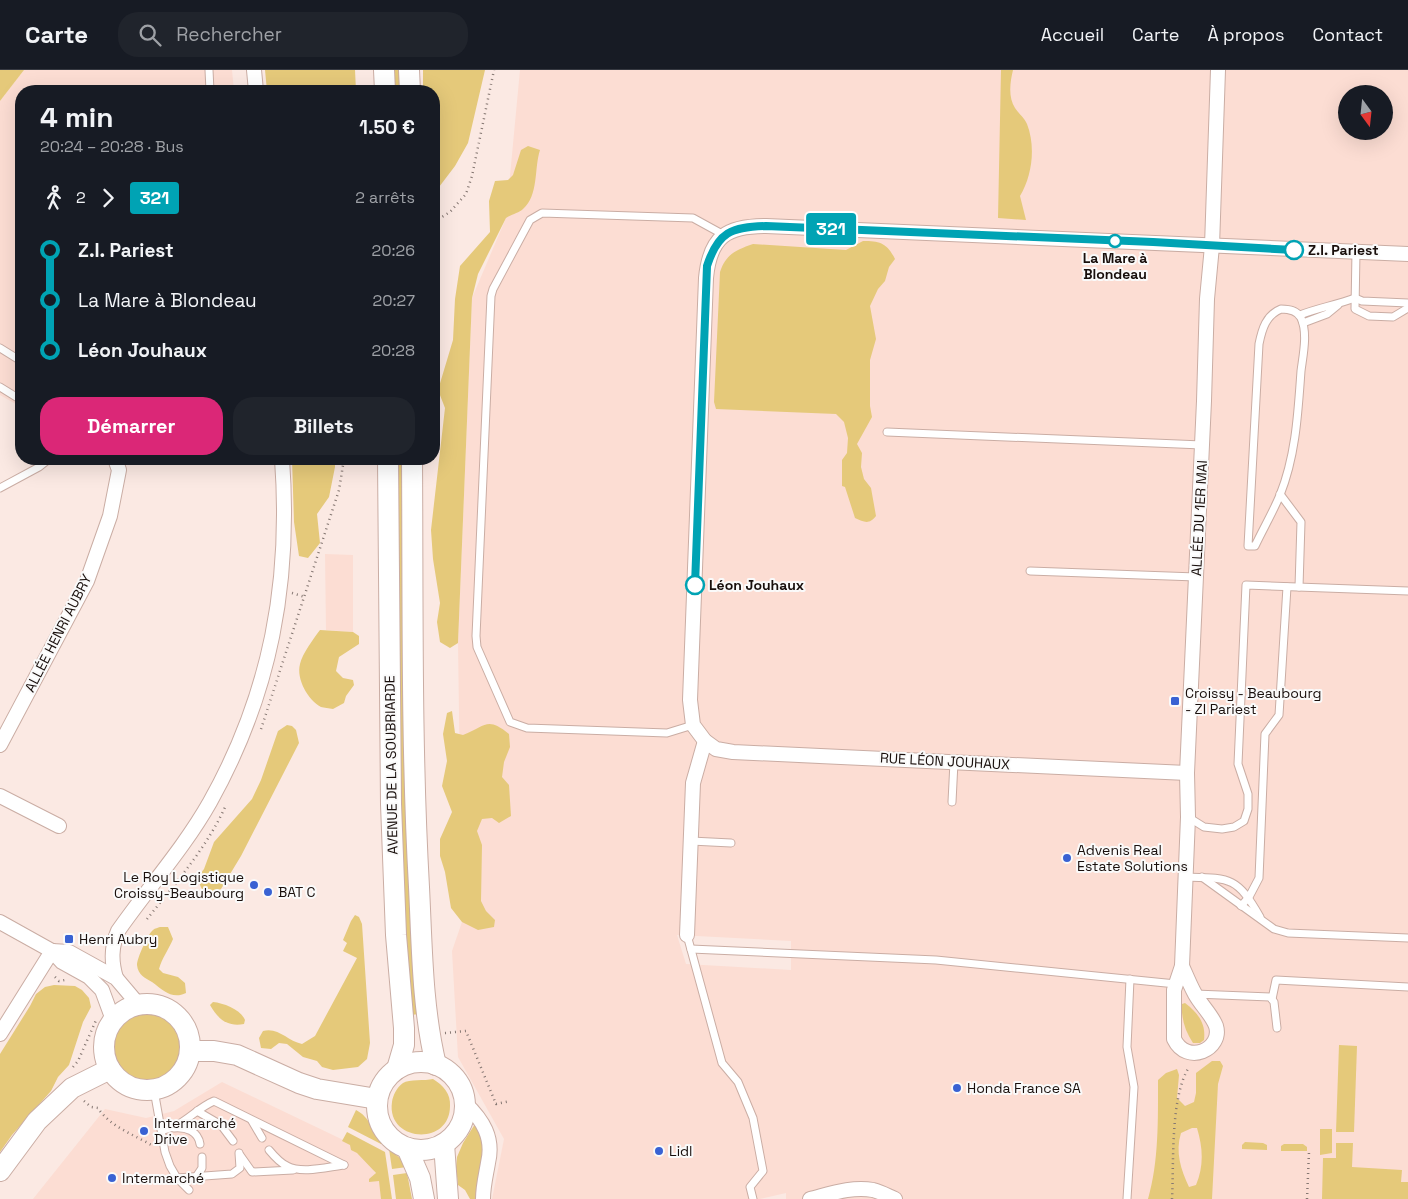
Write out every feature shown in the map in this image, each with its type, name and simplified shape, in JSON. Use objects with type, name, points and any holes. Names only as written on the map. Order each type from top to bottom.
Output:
[{"type":"street","points":[[254,70],[255,85]]},
{"type":"street","points":[[384,70],[385,85]]},
{"type":"street","points":[[410,70],[410,85]]},
{"type":"street","name":"ALLÉE DU 1ER MAI","points":[[1182,966],[1194,994],[1216,1026],[1215,1038],[1206,1050],[1198,1053],[1183,1049],[1176,1044],[1174,1039],[1174,990],[1182,966],[1188,817],[1187,773],[1207,299],[1212,246],[1218,70]]},
{"type":"street","points":[[693,725],[690,700],[706,278],[710,256],[718,241],[724,235],[737,228],[766,226],[1408,254]]},
{"type":"street","name":"ALLÉE HENRI AUBRY","points":[[0,745],[87,581],[110,516],[119,470],[117,465]]},
{"type":"street","points":[[138,1004],[116,978],[112,966],[114,941],[118,931],[188,836],[210,802],[230,764],[256,698],[267,666],[280,591],[285,522],[282,465]]},
{"type":"street","name":"AVENUE DE LA SOUBRIARDE","points":[[388,465],[391,804],[396,934],[404,1028],[404,1045],[397,1069]]},
{"type":"street","name":"AVENUE DE LA SOUBRIARDE","points":[[412,465],[417,854],[426,1001],[436,1065]]},
{"type":"street","name":"RUE LÉON JOUHAUX","points":[[693,725],[705,741],[716,749],[733,752],[1187,773]]},
{"type":"street","points":[[687,935],[693,783],[705,741]]},
{"type":"street","points":[[0,796],[59,826]]},
{"type":"street","points":[[0,922],[52,951],[62,962],[83,973],[102,990],[107,1031],[104,1044],[105,1057],[110,1069],[118,1079],[128,1086],[141,1090],[154,1090],[167,1085],[179,1077],[187,1065],[191,1051],[190,1037],[184,1024],[174,1013],[161,1006],[138,1004],[106,1017]]},
{"type":"street","points":[[0,1034],[52,951]]},
{"type":"street","points":[[83,973],[112,955]]},
{"type":"street","points":[[83,973],[116,978]]},
{"type":"street","points":[[191,1051],[214,1051],[237,1055],[318,1090],[377,1099]]},
{"type":"street","points":[[423,1062],[436,1065],[447,1071],[456,1080],[462,1091],[465,1103],[462,1122],[452,1138],[444,1144],[432,1149],[407,1148],[391,1139],[380,1124],[377,1112],[377,1099],[384,1082],[397,1069],[423,1062]]},
{"type":"street","points":[[0,1171],[37,1121],[72,1088],[110,1069]]},
{"type":"street","points":[[465,1103],[481,1120],[489,1140],[490,1153],[483,1186],[484,1199]]},
{"type":"street","points":[[444,1144],[448,1199]]},
{"type":"street","points":[[407,1148],[420,1178],[424,1199]]},
{"type":"street","points":[[810,1199],[852,1189],[864,1189],[895,1199]]},
{"type":"lane","points":[[209,72],[210,85]]},
{"type":"lane","points":[[693,725],[668,733],[527,728],[510,722],[477,647],[476,636],[491,296],[530,220],[542,213],[693,218],[724,235]]},
{"type":"lane","points":[[1356,252],[1355,309],[1369,316],[1393,317],[1408,308]]},
{"type":"lane","points":[[1301,319],[1327,314],[1338,304],[1355,298],[1362,301],[1408,303]]},
{"type":"lane","points":[[1287,309],[1294,311],[1301,319],[1304,340],[1298,416],[1289,465],[1280,494],[1255,546],[1248,546],[1256,363],[1260,337],[1263,326],[1276,312],[1287,309]]},
{"type":"lane","points":[[0,348],[15,357]]},
{"type":"lane","points":[[0,387],[15,396]]},
{"type":"lane","points":[[887,432],[1202,446]]},
{"type":"lane","points":[[0,488],[41,465]]},
{"type":"lane","points":[[1280,494],[1301,522],[1299,587]]},
{"type":"lane","points":[[1030,571],[1196,577]]},
{"type":"lane","points":[[1188,817],[1204,827],[1222,829],[1234,827],[1244,821],[1248,809],[1248,794],[1238,764],[1246,585],[1408,591]]},
{"type":"lane","points":[[1241,906],[1249,897],[1259,878],[1265,734],[1279,715],[1287,587]]},
{"type":"lane","points":[[952,802],[954,762]]},
{"type":"lane","points":[[691,841],[731,843]]},
{"type":"lane","points":[[1185,877],[1222,878],[1229,880],[1249,897],[1261,920]]},
{"type":"lane","points":[[1202,877],[1274,929],[1288,933],[1408,938]]},
{"type":"lane","points":[[687,935],[722,1063],[738,1082],[753,1118],[763,1171],[750,1187],[753,1199]]},
{"type":"lane","points":[[691,949],[936,960],[1176,984]]},
{"type":"lane","points":[[1127,1199],[1134,1088],[1127,1046],[1130,979]]},
{"type":"lane","points":[[1277,1028],[1272,999],[1276,980],[1408,987]]},
{"type":"lane","points":[[1194,994],[1270,997],[1272,999]]},
{"type":"lane","points":[[154,1090],[165,1152],[177,1178],[189,1190]]},
{"type":"lane","points":[[173,1128],[206,1105],[214,1102],[219,1103],[344,1165],[303,1170],[252,1172],[239,1153],[240,1168],[237,1172],[177,1178]]},
{"type":"lane","points":[[197,1111],[221,1124],[233,1141]]},
{"type":"lane","points":[[251,1120],[262,1138]]},
{"type":"lane","points":[[162,1130],[182,1127],[195,1133],[199,1137],[200,1144]]},
{"type":"lane","points":[[269,1150],[282,1164],[290,1168],[303,1170]]},
{"type":"lane","points":[[196,1176],[202,1168],[202,1157]]},
{"type":"path","points":[[440,218],[460,203],[466,194],[472,176],[494,70]]},
{"type":"path","points":[[305,597],[339,490],[343,465]]},
{"type":"path","points":[[55,977],[60,980],[83,973]]},
{"type":"path","points":[[106,1017],[65,1081],[85,1103],[91,1107],[98,1108],[110,1122],[165,1152]]},
{"type":"path","points":[[441,1033],[466,1031],[496,1104],[510,1101]]},
{"type":"path","points":[[1172,1199],[1176,1112],[1184,1075],[1198,1053]]},
{"type":"path","points":[[1307,1199],[1309,1152]]},
{"type":"shaded area","points":[[0,70],[24,70],[0,101]]},
{"type":"shaded area","points":[[24,70],[232,70],[233,85],[15,85],[15,404],[0,395],[0,101]]},
{"type":"shaded area","points":[[265,70],[355,70],[356,85],[266,85]]},
{"type":"shaded area","points":[[393,70],[401,70],[401,85],[393,85]]},
{"type":"shaded area","points":[[423,70],[485,70],[468,143],[455,166],[440,186],[440,85],[423,85]]},
{"type":"shaded area","points":[[520,70],[1408,70],[1408,1199],[786,1199],[786,1193],[760,1199],[492,1199],[504,1139],[458,1057],[452,951],[462,922],[458,643],[472,298],[506,218]],"holes":[[[677,935],[791,941],[791,970],[686,964]]]},
{"type":"shaded area","points":[[1001,70],[1013,70],[1010,84],[1011,99],[1027,124],[1030,133],[1032,152],[1030,170],[1020,196],[1026,220],[998,218]]},
{"type":"shaded area","points":[[528,146],[540,150],[532,196],[520,212],[506,218],[478,274],[472,298],[458,643],[450,648],[440,642],[437,622],[440,603],[433,559],[431,530],[438,465],[440,465],[445,408],[440,395],[440,383],[453,340],[455,299],[460,266],[490,232],[489,201],[495,181],[508,180],[513,175],[521,150]]},
{"type":"shaded area","points":[[863,241],[886,246],[895,259],[889,267],[885,281],[878,289],[870,306],[876,339],[870,360],[870,406],[872,417],[857,444],[862,453],[861,467],[864,479],[871,488],[876,516],[871,521],[866,522],[855,518],[845,487],[842,486],[842,460],[847,453],[848,438],[844,422],[836,414],[716,409],[714,402],[720,272],[725,261],[732,253],[753,244],[846,250]]},
{"type":"shaded area","points":[[292,465],[335,465],[329,497],[317,514],[320,543],[308,558],[299,556],[294,522]]},
{"type":"shaded area","points":[[396,465],[404,465],[419,1014],[411,1015],[402,878]]},
{"type":"shaded area","points":[[325,554],[353,555],[353,632],[326,630]]},
{"type":"shaded area","points":[[320,630],[353,632],[359,636],[359,644],[339,657],[336,671],[343,678],[353,680],[354,685],[346,696],[344,703],[333,709],[316,704],[301,682],[299,670],[301,660],[308,646]]},
{"type":"shaded area","points":[[452,711],[455,733],[463,735],[486,724],[491,724],[496,725],[509,734],[510,747],[504,762],[502,777],[509,785],[511,816],[499,823],[492,818],[482,819],[477,831],[482,845],[481,901],[486,911],[495,920],[494,927],[478,930],[462,922],[451,908],[445,872],[440,856],[440,839],[452,812],[442,786],[447,761],[443,734],[447,713]]},
{"type":"shaded area","points":[[287,725],[292,726],[296,730],[299,743],[241,856],[221,889],[212,894],[206,892],[201,887],[198,877],[204,869],[214,842],[252,799],[261,780],[278,731]]},
{"type":"shaded area","points":[[355,915],[359,917],[362,924],[370,1043],[367,1059],[358,1067],[333,1070],[322,1067],[317,1061],[303,1057],[287,1044],[279,1043],[271,1049],[261,1048],[259,1038],[263,1031],[274,1031],[302,1044],[315,1036],[357,958],[343,951],[347,943],[343,940]]},
{"type":"shaded area","points":[[160,927],[168,927],[173,939],[159,969],[163,973],[178,977],[185,983],[186,993],[181,995],[172,995],[142,976],[137,965],[151,932]]},
{"type":"shaded area","points":[[54,985],[75,986],[82,990],[89,998],[91,1007],[83,1022],[69,1065],[58,1077],[51,1091],[12,1135],[0,1152],[0,1054],[36,994],[45,987]]},
{"type":"shaded area","points":[[213,1002],[227,1005],[236,1010],[243,1016],[244,1024],[238,1025],[224,1021],[210,1005]]},
{"type":"shaded area","points":[[1185,1003],[1194,1011],[1204,1028],[1204,1040],[1200,1043],[1193,1043],[1186,1029],[1182,1009],[1182,1004]]},
{"type":"shaded area","points":[[147,1014],[160,1017],[170,1024],[177,1034],[180,1047],[177,1060],[170,1070],[160,1077],[147,1080],[134,1077],[124,1070],[117,1060],[114,1047],[117,1034],[124,1024],[134,1017]]},
{"type":"shaded area","points":[[1339,1045],[1357,1046],[1354,1132],[1336,1132]]},
{"type":"shaded area","points":[[1212,1061],[1220,1061],[1223,1066],[1218,1084],[1212,1199],[1148,1199],[1156,1155],[1158,1080],[1166,1073],[1177,1069],[1179,1075],[1177,1098],[1185,1106],[1194,1102],[1196,1073]],"holes":[[[1197,1128],[1201,1150],[1201,1164],[1196,1185],[1189,1187],[1180,1161],[1179,1140],[1181,1133]]]},
{"type":"shaded area","points":[[433,1079],[448,1094],[450,1106],[447,1119],[440,1128],[430,1133],[408,1132],[399,1125],[393,1115],[392,1102],[394,1094],[403,1083]]},
{"type":"shaded area","points":[[222,1082],[360,1148],[380,1181],[382,1199],[33,1199],[105,1109],[146,1118],[174,1111]]},
{"type":"shaded area","points":[[356,1110],[368,1120],[382,1142],[381,1144],[348,1127]]},
{"type":"shaded area","points":[[475,1124],[485,1139],[479,1199],[470,1199],[465,1190],[458,1185],[456,1167],[457,1157],[463,1143]]},
{"type":"shaded area","points":[[1320,1129],[1332,1129],[1332,1153],[1320,1155]]},
{"type":"shaded area","points":[[347,1132],[385,1152],[392,1199],[381,1199],[379,1181],[369,1182],[369,1179],[376,1173],[357,1153],[351,1150],[350,1145],[342,1141]]},
{"type":"shaded area","points":[[1245,1142],[1263,1143],[1267,1145],[1267,1150],[1242,1149],[1242,1145]]},
{"type":"shaded area","points":[[1336,1143],[1353,1143],[1352,1167],[1402,1170],[1401,1182],[1408,1182],[1408,1199],[1322,1199],[1323,1158],[1336,1158]]},
{"type":"shaded area","points":[[1284,1144],[1303,1144],[1307,1147],[1307,1151],[1281,1151],[1281,1146]]},
{"type":"shaded area","points":[[389,1149],[401,1159],[407,1167],[392,1169]]},
{"type":"shaded area","points":[[407,1173],[412,1199],[396,1199],[393,1175]]},
{"type":"bus line","name":"321","points":[[695,585],[707,266],[718,241],[729,232],[737,228],[766,226],[1153,242],[1294,250]]},
{"type":"place","name":"La Mare à Blondeau","points":[[1115,241]]},
{"type":"place","name":"Z.I. Pariest","points":[[1294,250]]},
{"type":"place","name":"Léon Jouhaux","points":[[695,585]]},
{"type":"place","name":"Croissy - Beaubourg - ZI Pariest","points":[[1175,701]]},
{"type":"place","name":"Advenis Real Estate Solutions","points":[[1067,858]]},
{"type":"place","name":"Le Roy Logistique Croissy-Beaubourg","points":[[254,885]]},
{"type":"place","name":"BAT C","points":[[268,892]]},
{"type":"place","name":"Henri Aubry","points":[[69,939]]},
{"type":"place","name":"Honda France SA","points":[[957,1088]]},
{"type":"place","name":"Intermarché Drive","points":[[144,1131]]},
{"type":"place","name":"Lidl","points":[[659,1151]]},
{"type":"place","name":"Intermarché","points":[[112,1178]]}]
